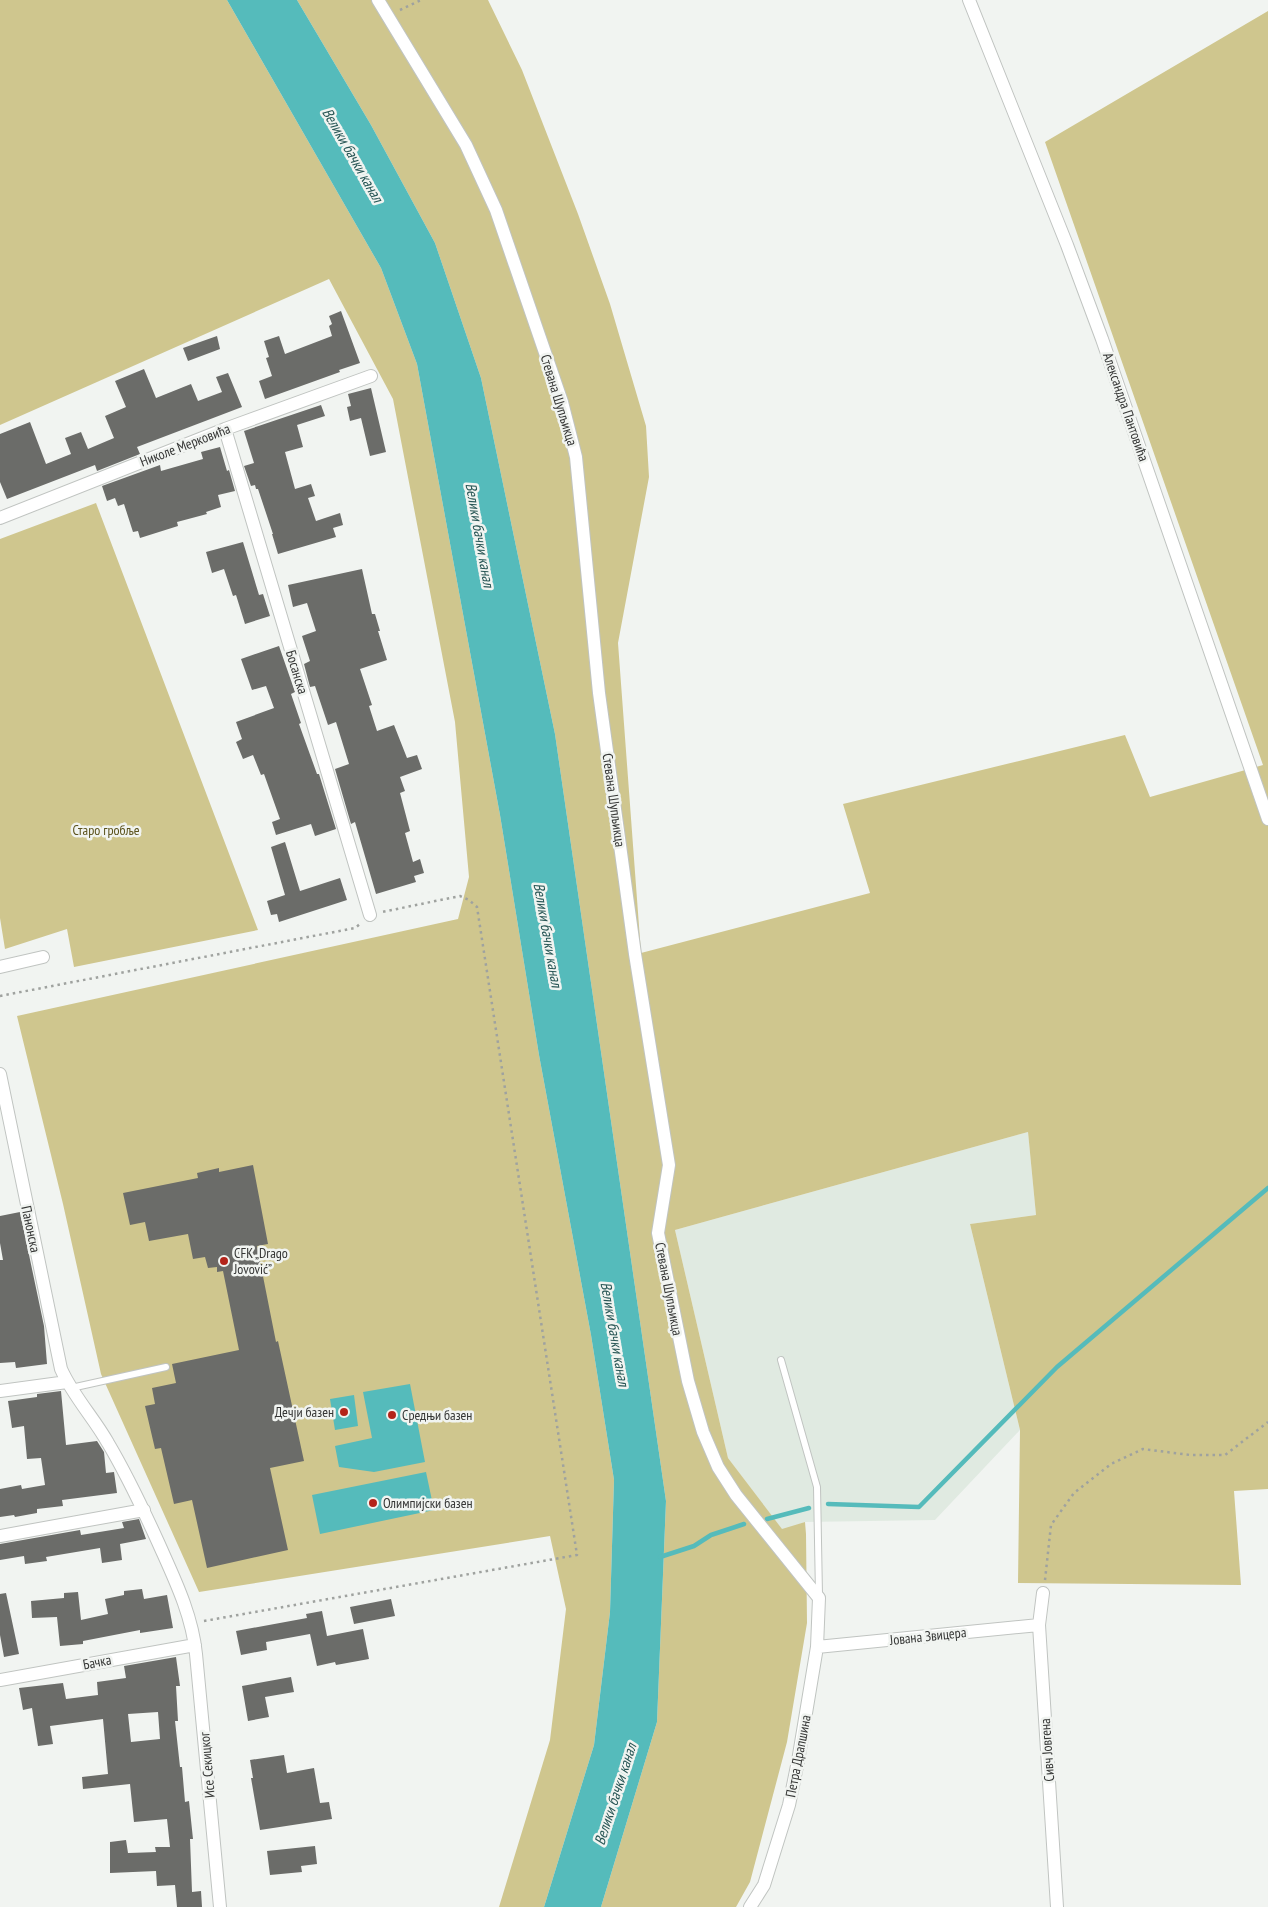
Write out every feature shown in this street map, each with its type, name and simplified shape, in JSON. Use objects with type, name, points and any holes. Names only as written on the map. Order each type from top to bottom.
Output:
[{"type":"street","name":"Стевана Шупљикца","points":[[378,0],[466,145],[496,210],[562,402],[576,457],[599,693],[635,954],[669,1165],[658,1233],[688,1381],[703,1432],[718,1467],[736,1495],[819,1598]]},
{"type":"street","name":"Александра Пантовића","points":[[969,0],[1067,244],[1102,339],[1268,819]]},
{"type":"street","name":"Николе Мерковића","points":[[0,518],[225,429],[371,376]]},
{"type":"street","name":"Босанска","points":[[225,429],[370,915]]},
{"type":"street","points":[[0,967],[43,958]]},
{"type":"street","name":"Панонска","points":[[0,1074],[61,1369],[69,1385],[108,1442],[144,1510],[178,1586],[190,1624]]},
{"type":"street","points":[[0,1390],[69,1385]]},
{"type":"street","points":[[0,1536],[144,1510]]},
{"type":"street","name":"Сивч Јовгена","points":[[1043,1593],[1038,1625],[1057,1907]]},
{"type":"street","name":"Петра Драпшина","points":[[750,1907],[764,1885],[789,1805],[817,1647],[819,1598]]},
{"type":"street","name":"Исе Секицког","points":[[190,1624],[195,1645],[220,1907]]},
{"type":"street","name":"Јована Звицера","points":[[817,1647],[1038,1625]]},
{"type":"street","name":"Бачка","points":[[0,1680],[195,1645]]},
{"type":"lane","points":[[781,1360],[817,1487],[819,1598]]},
{"type":"lane","points":[[69,1385],[166,1367]]},
{"type":"path","points":[[388,16],[422,0]]},
{"type":"path","points":[[0,996],[356,928],[370,915],[460,896],[469,900],[477,907],[577,1555],[190,1624]]},
{"type":"path","points":[[1043,1593],[1051,1525],[1074,1492],[1111,1464],[1143,1449],[1190,1455],[1225,1455],[1268,1422]]},
{"type":"shaded area","points":[[1028,1132],[1036,1215],[970,1224],[1020,1430],[935,1520],[805,1522],[782,1530],[728,1458],[675,1230]]},
{"type":"green space","points":[[0,0],[227,0],[381,268],[417,364],[500,815],[539,1055],[591,1335],[614,1480],[610,1612],[594,1745],[544,1907],[499,1907],[550,1740],[566,1609],[550,1536],[199,1592],[101,1374],[63,1204],[17,1016],[458,919],[469,877],[455,722],[393,399],[329,279],[0,425]]},
{"type":"green space","points":[[297,0],[488,0],[522,70],[578,214],[610,304],[646,426],[649,477],[618,643],[641,953],[870,893],[843,804],[1125,735],[1150,797],[1263,765],[1045,142],[1268,11],[1268,1489],[1234,1491],[1241,1585],[1018,1583],[1020,1430],[970,1224],[1036,1215],[1028,1132],[675,1230],[728,1458],[782,1529],[805,1522],[807,1623],[787,1742],[750,1882],[736,1907],[601,1907],[657,1722],[666,1501],[555,734],[481,378],[435,243],[371,125]]},
{"type":"green space","name":"Старо гробље","points":[[96,503],[258,930],[74,967],[67,929],[5,949],[0,918],[0,539]]},
{"type":"water","name":"Велики бачки канал","points":[[227,0],[297,0],[371,125],[435,243],[481,378],[555,734],[666,1501],[657,1722],[601,1907],[544,1907],[594,1745],[610,1612],[614,1480],[591,1335],[539,1055],[500,815],[417,364],[381,268]]},
{"type":"water","name":"Средњи базен","points":[[410,1384],[425,1462],[374,1472],[339,1467],[335,1446],[372,1438],[363,1392]]},
{"type":"water","name":"Дечји базен","points":[[354,1395],[358,1426],[335,1430],[330,1399]]},
{"type":"water","name":"Олимпијски базен","points":[[426,1472],[434,1510],[320,1534],[312,1495]]},
{"type":"building","points":[[341,311],[360,363],[265,399],[259,381],[272,376],[266,358],[269,357],[264,341],[279,336],[285,354],[332,336],[329,326],[332,324],[329,316]]},
{"type":"building","points":[[217,336],[220,349],[188,361],[183,348]]},
{"type":"building","points":[[144,369],[156,398],[191,384],[198,401],[222,392],[216,377],[228,373],[242,407],[137,447],[140,454],[97,471],[95,465],[7,499],[0,482],[0,434],[30,422],[46,464],[71,454],[65,438],[81,432],[88,449],[114,438],[105,416],[126,407],[115,381]]},
{"type":"building","points":[[371,388],[386,452],[370,456],[361,418],[350,421],[347,407],[351,406],[348,394]]},
{"type":"building","points":[[321,405],[325,416],[297,425],[303,447],[285,452],[295,489],[311,484],[315,496],[308,498],[316,521],[340,513],[343,525],[333,528],[336,537],[278,554],[258,489],[256,489],[255,485],[251,486],[244,466],[254,463],[244,431]]},
{"type":"building","points":[[220,447],[235,491],[218,495],[221,507],[206,512],[207,514],[177,522],[178,526],[140,538],[138,531],[133,532],[124,504],[118,506],[115,498],[107,501],[102,486],[160,465],[161,471],[203,459],[201,452]]},
{"type":"building","points":[[243,542],[259,595],[263,594],[270,616],[245,624],[236,595],[233,596],[224,569],[212,573],[206,552]]},
{"type":"building","points":[[362,569],[372,614],[375,614],[387,660],[360,669],[372,705],[369,706],[377,731],[394,725],[407,758],[417,755],[422,769],[400,777],[405,791],[400,793],[410,831],[405,833],[413,862],[420,859],[424,873],[414,876],[416,882],[376,894],[355,822],[351,824],[335,769],[349,764],[336,722],[328,725],[315,686],[310,687],[304,664],[310,661],[302,636],[316,631],[307,603],[293,607],[288,585]]},
{"type":"building","points":[[279,646],[295,692],[291,694],[301,723],[299,724],[317,774],[319,774],[336,829],[315,836],[311,824],[276,835],[272,822],[280,819],[264,774],[261,775],[253,755],[243,759],[236,742],[242,739],[236,722],[274,708],[266,686],[252,690],[241,659]]},
{"type":"building","points":[[285,842],[300,891],[340,878],[347,900],[279,922],[277,914],[271,915],[267,901],[285,895],[271,847]]},
{"type":"building","points":[[253,1165],[268,1244],[257,1246],[276,1342],[278,1341],[304,1461],[270,1468],[288,1550],[207,1568],[192,1500],[174,1504],[161,1448],[155,1449],[145,1406],[155,1404],[152,1388],[176,1383],[172,1364],[239,1350],[223,1271],[217,1272],[217,1267],[208,1268],[205,1257],[193,1259],[188,1234],[149,1241],[145,1222],[130,1225],[123,1193],[198,1178],[197,1173],[219,1168],[219,1172]]},
{"type":"building","points":[[20,1212],[44,1326],[47,1364],[16,1368],[15,1362],[0,1363],[0,1260],[3,1260],[0,1243],[0,1216]]},
{"type":"building","points":[[61,1391],[66,1445],[97,1441],[104,1452],[106,1473],[114,1472],[117,1493],[62,1500],[63,1506],[37,1509],[37,1513],[15,1517],[14,1515],[0,1517],[0,1489],[21,1485],[22,1489],[45,1485],[41,1458],[27,1459],[24,1426],[12,1428],[8,1401],[37,1397],[37,1394]]},
{"type":"building","points":[[139,1519],[146,1539],[120,1544],[122,1560],[102,1563],[100,1548],[46,1557],[47,1561],[25,1564],[24,1556],[0,1560],[0,1544],[80,1530],[81,1535],[124,1528],[122,1522]]},
{"type":"building","points":[[142,1589],[144,1599],[167,1595],[173,1628],[140,1633],[140,1630],[83,1641],[83,1644],[60,1646],[57,1617],[32,1618],[31,1601],[64,1598],[64,1593],[78,1592],[81,1620],[108,1614],[105,1599],[124,1595],[124,1591]]},
{"type":"building","points":[[6,1593],[19,1654],[4,1657],[0,1635],[0,1594]]},
{"type":"building","points":[[391,1599],[395,1616],[354,1624],[350,1607]]},
{"type":"building","points":[[322,1611],[327,1636],[363,1629],[369,1659],[336,1665],[335,1662],[317,1666],[310,1634],[266,1642],[267,1650],[241,1655],[236,1631],[307,1618],[306,1614]]},
{"type":"building","points":[[176,1657],[180,1686],[176,1686],[178,1721],[175,1721],[185,1802],[189,1801],[193,1839],[190,1839],[192,1892],[201,1891],[202,1907],[177,1907],[175,1885],[157,1886],[156,1871],[110,1873],[110,1842],[126,1840],[128,1853],[156,1852],[155,1847],[170,1847],[167,1819],[134,1822],[130,1784],[83,1789],[82,1777],[108,1774],[103,1719],[50,1726],[53,1744],[38,1746],[32,1708],[23,1710],[19,1688],[63,1683],[66,1699],[98,1695],[97,1682],[126,1678],[124,1666]],"holes":[[[158,1712],[160,1739],[131,1742],[128,1714]]]},
{"type":"building","points":[[291,1677],[294,1692],[265,1697],[269,1717],[248,1721],[242,1686]]},
{"type":"building","points":[[284,1755],[287,1773],[314,1768],[320,1803],[329,1802],[332,1819],[260,1830],[251,1778],[253,1778],[250,1760]]},
{"type":"building","points":[[315,1846],[317,1864],[301,1866],[302,1872],[270,1875],[267,1851]]},
{"type":"waterway","points":[[828,1504],[919,1507],[1057,1367],[1268,1188]]},
{"type":"waterway","points":[[767,1519],[809,1508]]},
{"type":"waterway","points":[[660,1557],[694,1546],[711,1535],[744,1524]]},
{"type":"place","name":"CFK „Drago Jovović”","points":[[224,1261]]},
{"type":"place","name":"Дечји базен","points":[[344,1412]]},
{"type":"place","name":"Средњи базен","points":[[392,1415]]},
{"type":"place","name":"Олимпијски базен","points":[[373,1503]]}]
